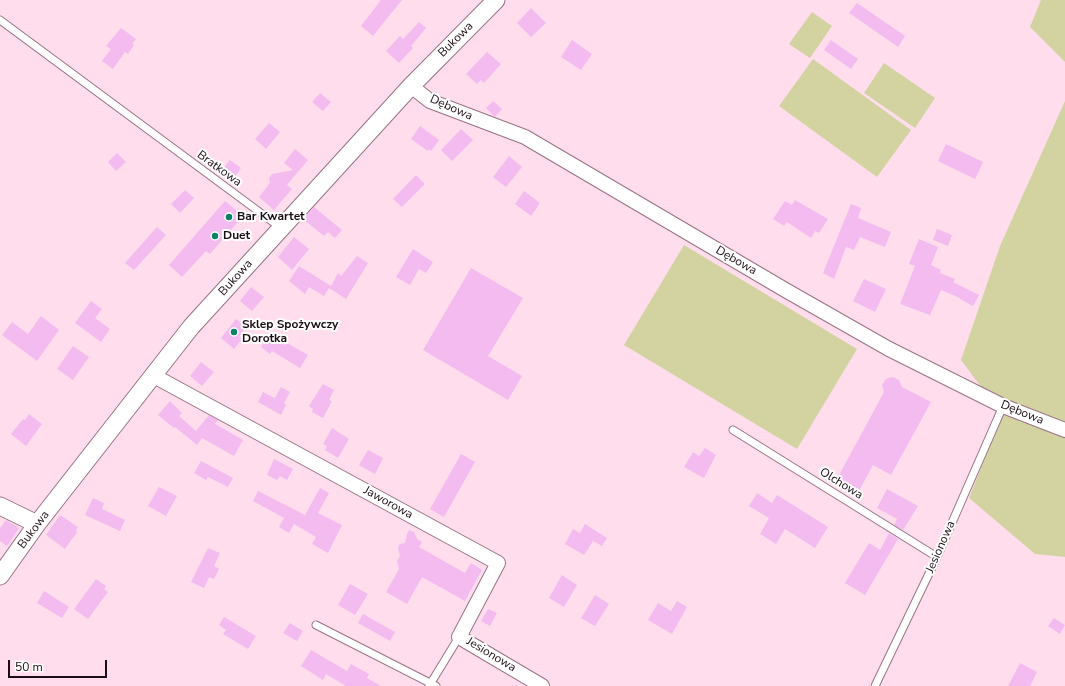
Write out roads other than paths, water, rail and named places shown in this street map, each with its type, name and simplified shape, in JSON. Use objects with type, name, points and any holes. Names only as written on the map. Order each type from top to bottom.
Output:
[{"type":"street","name":"Bukowa","points":[[0,576],[37,524],[191,327],[411,86],[496,0]]},
{"type":"street","name":"Dębowa","points":[[411,86],[430,101],[525,137],[787,291],[889,349],[1003,406],[1065,430]]},
{"type":"street","name":"Jaworowa","points":[[154,376],[498,563],[459,637]]},
{"type":"street","points":[[0,506],[16,512],[37,524]]},
{"type":"street","name":"Jesionowa","points":[[459,637],[542,686]]},
{"type":"lane","name":"Bratkowa","points":[[0,20],[281,228]]},
{"type":"lane","name":"Jesionowa","points":[[875,686],[937,557],[1003,406]]},
{"type":"lane","name":"Olchowa","points":[[734,430],[937,557]]},
{"type":"lane","points":[[316,625],[432,685]]},
{"type":"lane","name":"Jaworowa","points":[[432,685],[459,637]]},
{"type":"place","name":"Bar Kwartet","points":[[229,217]]},
{"type":"place","name":"Duet","points":[[215,236]]},
{"type":"place","name":"Sklep Spożywczy Dorotka","points":[[234,332]]}]
